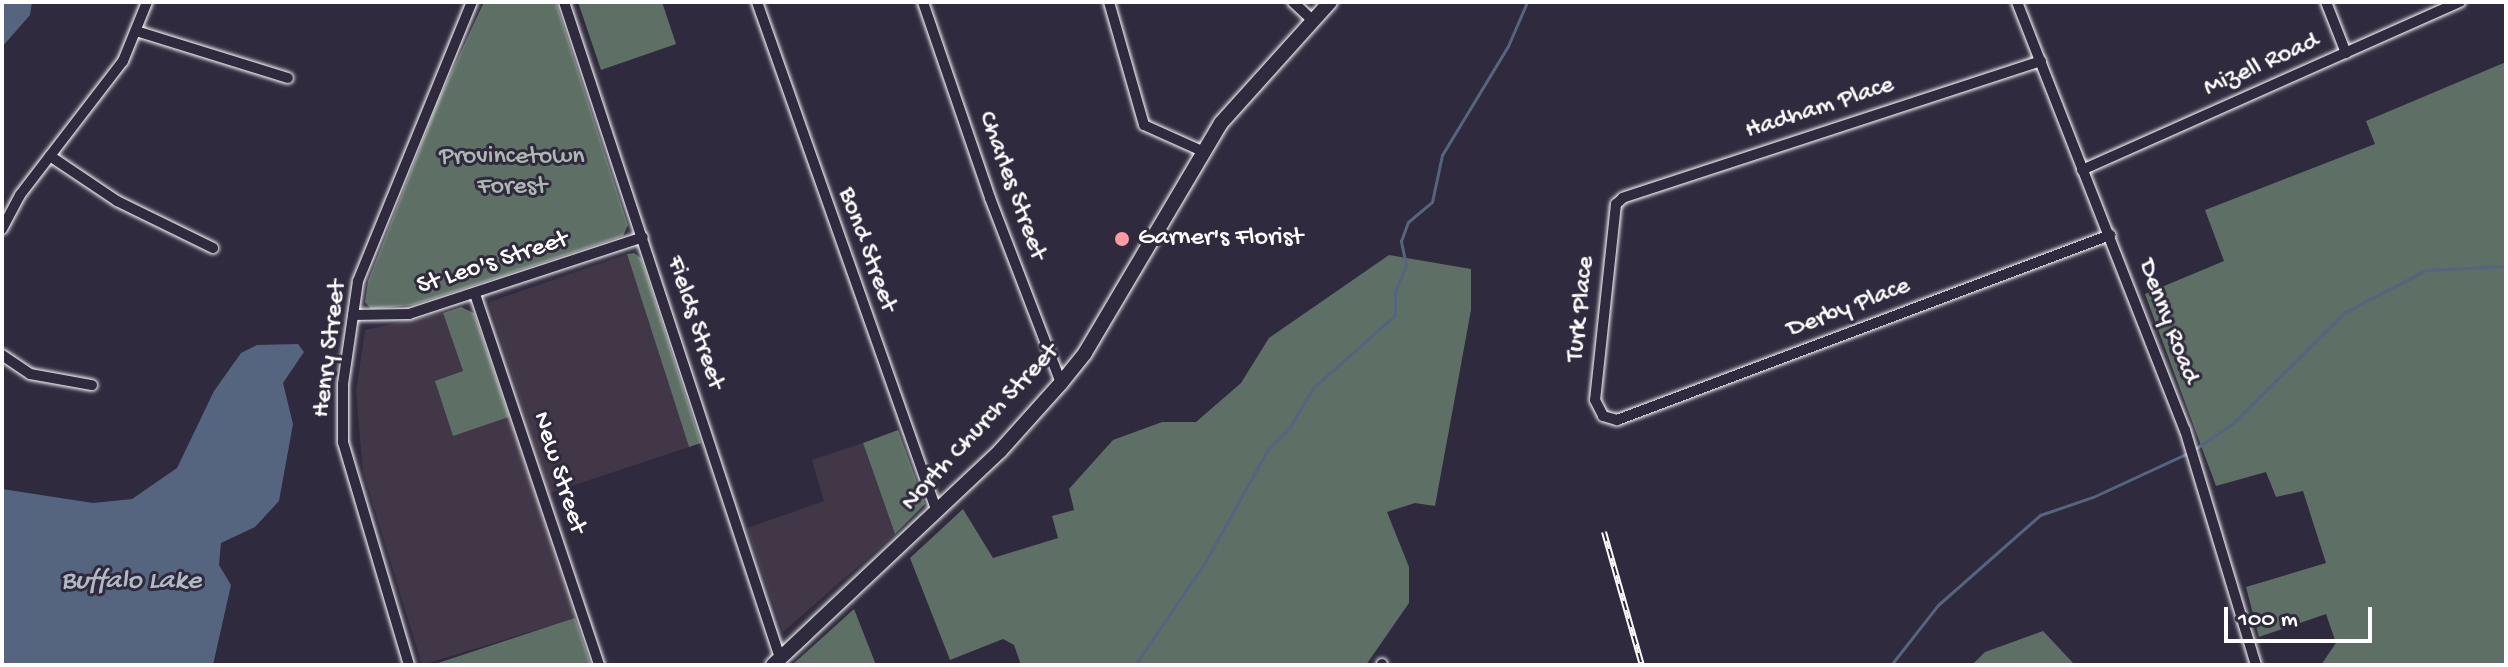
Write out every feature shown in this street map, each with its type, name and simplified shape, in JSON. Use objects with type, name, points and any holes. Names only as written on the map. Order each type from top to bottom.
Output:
[{"type":"main road","name":"North Church Street","points":[[776,662],[937,512],[1061,383],[1085,353],[1204,152],[1272,61],[1330,2]]},
{"type":"street","points":[[2,229],[50,156],[106,87],[136,31],[147,2]]},
{"type":"street","name":"Henry Street","points":[[409,665],[343,442],[343,384],[358,281],[472,2]]},
{"type":"street","name":"Fields Street","points":[[564,2],[643,237],[776,662]]},
{"type":"street","name":"Bond Street","points":[[757,2],[937,512]]},
{"type":"street","name":"Charles Street","points":[[923,2],[990,198],[1061,383]]},
{"type":"street","points":[[1109,2],[1144,125],[1204,152]]},
{"type":"street","points":[[1293,2],[1312,20]]},
{"type":"street","name":"Denny Road","points":[[2017,2],[2189,440],[2256,665]]},
{"type":"street","points":[[2326,2],[2346,53]]},
{"type":"street","name":"Mizell Road","points":[[2082,170],[2460,2]]},
{"type":"street","points":[[136,31],[288,78]]},
{"type":"street","name":"Hadham Place","points":[[1616,204],[2041,61]]},
{"type":"street","points":[[50,156],[117,201],[213,248]]},
{"type":"street","name":"Turk Place","points":[[1603,416],[1595,400],[1616,204]]},
{"type":"street","name":"Derby Place","points":[[1603,416],[1617,420],[2110,235]]},
{"type":"street","name":"St Leo's Street","points":[[353,315],[402,315],[475,294],[643,237]]},
{"type":"street","name":"New Street","points":[[475,294],[599,665]]},
{"type":"street","points":[[2,355],[30,374],[92,385]]},
{"type":"shaded area","points":[[627,254],[689,447],[550,493],[489,302]]},
{"type":"shaded area","points":[[443,313],[463,371],[453,436],[509,417],[575,618],[422,665],[363,471],[356,392],[365,330]]},
{"type":"shaded area","points":[[863,443],[895,534],[783,632],[747,528],[824,501],[812,460]]},
{"type":"green space","name":"Provincetown Forest","points":[[484,2],[556,2],[628,225],[623,236],[413,305],[371,309],[365,302],[368,281],[439,99]]},
{"type":"green space","points":[[578,2],[662,2],[676,44],[601,70]]},
{"type":"green space","points":[[2506,62],[2506,665],[2321,665],[2336,643],[2326,614],[2259,637],[2246,587],[2326,563],[2303,491],[2276,497],[2266,472],[2216,486],[2145,294],[2224,261],[2205,210],[2375,144],[2366,121]]},
{"type":"green space","points":[[634,253],[641,258],[701,443],[689,447],[627,254]]},
{"type":"green space","points":[[1389,255],[1471,269],[1471,310],[1435,506],[1415,503],[1387,512],[1409,567],[1409,603],[1366,665],[1021,665],[1014,645],[1003,639],[950,660],[910,558],[963,509],[993,558],[1058,538],[1052,516],[1074,510],[1069,489],[1113,440],[1162,422],[1196,422],[1241,383],[1269,338]]},
{"type":"green space","points":[[461,307],[474,313],[509,417],[453,436],[435,381],[463,371],[443,313]]},
{"type":"green space","points":[[898,430],[925,504],[895,534],[863,443]]},
{"type":"green space","points":[[854,609],[876,665],[792,665]]},
{"type":"green space","points":[[575,618],[591,665],[432,665],[553,625]]},
{"type":"green space","points":[[2043,631],[2075,665],[1972,665],[1985,652]]},
{"type":"water","points":[[32,2],[30,15],[2,47],[2,3]]},
{"type":"water","name":"Buffalo Lake","points":[[298,344],[304,352],[283,383],[293,424],[279,501],[255,527],[221,543],[219,565],[231,585],[213,665],[2,665],[2,489],[93,503],[132,499],[177,468],[214,391],[241,353],[257,345]]},
{"type":"waterway","points":[[1135,665],[1204,564],[1268,449],[1289,428],[1313,388],[1395,315],[1395,291],[1406,265],[1401,241],[1408,222],[1432,202],[1442,155],[1508,46],[1527,2]]},
{"type":"waterway","points":[[2195,449],[2232,424],[2345,312],[2426,270],[2506,266]]},
{"type":"waterway","points":[[1891,665],[1938,605],[2040,515],[2093,497],[2188,453]]},
{"type":"railway","points":[[1604,532],[1642,665]]},
{"type":"place","name":"Garner's Florist","points":[[1122,239]]}]
